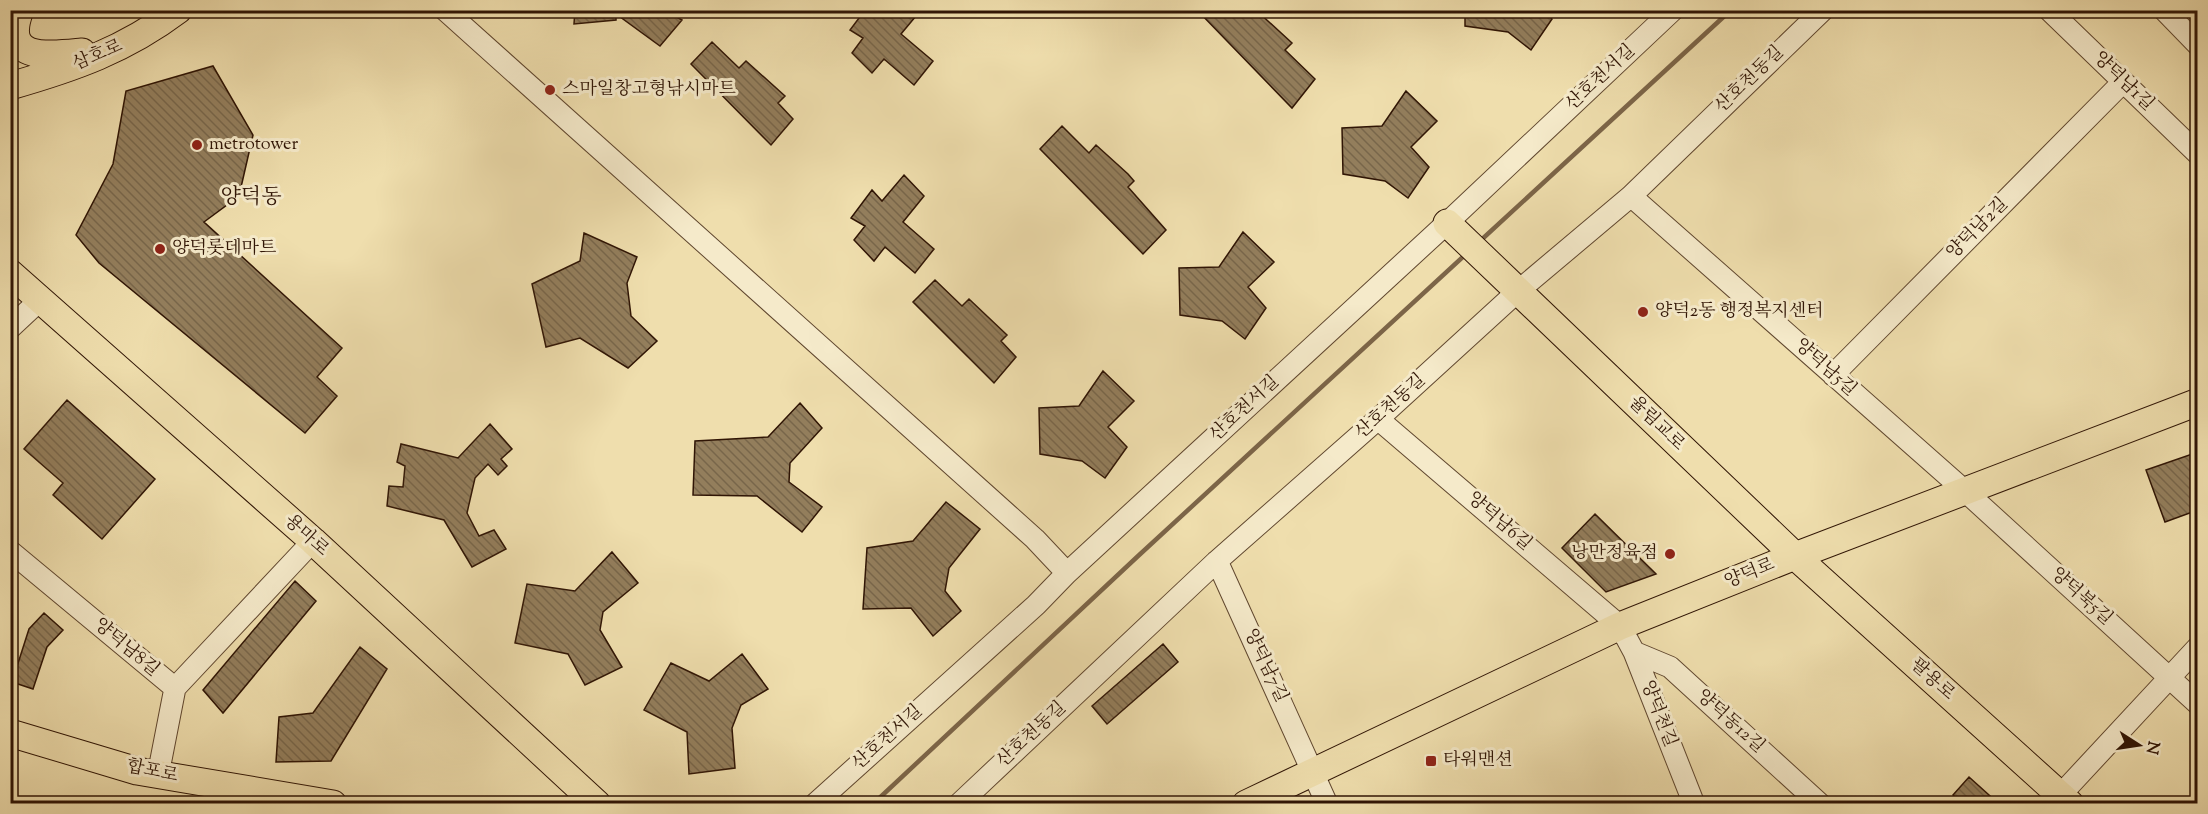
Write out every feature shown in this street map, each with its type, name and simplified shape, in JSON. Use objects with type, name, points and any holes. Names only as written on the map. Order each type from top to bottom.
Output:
[{"type":"main road","points":[[20,10],[13,23],[12,35],[15,45],[22,51],[48,56],[115,49]]},
{"type":"main road","name":"삼호로","points":[[10,86],[75,67],[129,43],[178,10]]},
{"type":"main road","points":[[10,102],[75,67]]},
{"type":"main road","name":"율림교로","points":[[1456,232],[1795,556]]},
{"type":"main road","name":"용마로","points":[[10,259],[26,287],[313,542],[595,799]]},
{"type":"main road","name":"양덕로","points":[[1246,804],[1620,626],[1795,556],[2198,402]]},
{"type":"main road","name":"팔용로","points":[[1795,556],[2061,801]]},
{"type":"main road","name":"합포로","points":[[10,733],[137,771],[333,804]]},
{"type":"street","points":[[445,10],[1035,539],[1067,573]]},
{"type":"street","name":"산호천서길","points":[[815,804],[1036,604],[1067,573],[1456,232],[1673,10]]},
{"type":"street","name":"산호천동길","points":[[959,804],[1217,561],[1518,292],[1631,196],[1822,10]]},
{"type":"street","name":"양덕남1길","points":[[2049,10],[2198,153]]},
{"type":"street","points":[[2164,10],[2198,45]]},
{"type":"street","name":"양덕남2길","points":[[1833,375],[2123,82]]},
{"type":"street","name":"양덕남5길","points":[[1631,196],[1965,491]]},
{"type":"street","points":[[10,328],[26,287]]},
{"type":"street","name":"양덕남6길","points":[[1378,419],[1620,626]]},
{"type":"street","name":"양덕북5길","points":[[1965,491],[2198,704]]},
{"type":"street","points":[[175,688],[313,542]]},
{"type":"street","name":"양덕남8길","points":[[10,551],[175,688],[158,775]]},
{"type":"street","name":"양덕남7길","points":[[1217,561],[1314,771]]},
{"type":"street","name":"양덕천길","points":[[1620,626],[1634,652],[1687,801]]},
{"type":"street","points":[[2061,801],[2198,647]]},
{"type":"street","name":"양덕동12길","points":[[1634,652],[1670,668],[1820,804]]},
{"type":"street","points":[[1314,771],[1327,804]]},
{"type":"building","points":[[575,10],[664,10],[682,20],[660,46],[616,14],[616,20],[574,24]]},
{"type":"building","points":[[865,10],[921,10],[901,34],[933,61],[914,85],[884,59],[872,73],[852,53],[863,38],[850,30]]},
{"type":"building","points":[[1197,10],[1256,10],[1292,43],[1285,50],[1315,79],[1292,108]]},
{"type":"building","points":[[1465,10],[1544,10],[1552,19],[1531,50],[1508,32],[1465,26]]},
{"type":"building","points":[[712,42],[739,68],[746,61],[785,96],[778,103],[793,119],[771,145],[691,64]]},
{"type":"building","name":"양덕롯데마트","points":[[213,66],[253,135],[239,196],[204,222],[342,348],[317,377],[337,396],[305,433],[99,263],[76,235],[113,164],[126,91]]},
{"type":"building","points":[[1406,91],[1437,121],[1411,147],[1429,167],[1408,198],[1385,181],[1343,174],[1342,128],[1382,126]]},
{"type":"building","points":[[1062,126],[1089,153],[1096,145],[1128,174],[1134,181],[1128,187],[1166,230],[1143,254],[1040,149]]},
{"type":"building","points":[[904,175],[924,196],[903,222],[934,249],[915,273],[885,247],[874,261],[854,240],[865,226],[851,218],[872,190],[882,201]]},
{"type":"building","points":[[1243,232],[1274,262],[1248,287],[1266,308],[1245,339],[1222,321],[1180,315],[1179,268],[1219,267]]},
{"type":"building","points":[[584,233],[637,257],[627,283],[631,316],[657,341],[628,368],[580,338],[546,347],[532,284],[580,261]]},
{"type":"building","points":[[935,280],[962,306],[969,299],[1007,335],[1001,341],[1016,357],[994,383],[913,302]]},
{"type":"building","points":[[1103,371],[1134,401],[1108,427],[1127,447],[1105,478],[1082,461],[1040,454],[1039,408],[1079,406]]},
{"type":"building","points":[[67,400],[155,479],[102,539],[53,495],[63,483],[24,449]]},
{"type":"building","points":[[800,403],[822,428],[790,463],[789,482],[822,507],[802,532],[757,496],[693,495],[695,441],[768,437]]},
{"type":"building","points":[[490,424],[512,449],[501,459],[507,466],[498,475],[488,464],[475,478],[467,513],[479,536],[494,530],[506,549],[472,567],[444,520],[387,506],[389,486],[403,487],[405,466],[397,462],[401,444],[458,458]]},
{"type":"building","points":[[2198,452],[2198,510],[2165,522],[2146,470]]},
{"type":"building","points":[[946,502],[980,529],[949,568],[945,591],[961,611],[933,636],[911,608],[863,609],[867,548],[913,541]]},
{"type":"building","points":[[1595,514],[1656,574],[1606,592],[1562,548]]},
{"type":"building","points":[[612,552],[638,583],[603,612],[600,630],[622,667],[585,685],[568,654],[515,643],[527,584],[575,591]]},
{"type":"building","points":[[295,581],[316,601],[223,713],[203,690]]},
{"type":"building","points":[[44,613],[63,630],[47,647],[33,689],[12,682],[29,629]]},
{"type":"building","points":[[1163,644],[1178,662],[1107,724],[1092,706]]},
{"type":"building","points":[[360,647],[387,669],[331,761],[276,762],[279,717],[313,713]]},
{"type":"building","points":[[742,654],[768,689],[741,705],[732,728],[735,768],[689,774],[687,732],[644,710],[671,663],[709,681]]},
{"type":"building","points":[[1969,777],[1999,804],[1962,804],[1953,795]]},
{"type":"waterway","points":[[1479,242],[1731,10]]},
{"type":"waterway","points":[[873,804],[1466,254]]},
{"type":"place","name":"스마일창고형낚시마트","points":[[550,90]]},
{"type":"place","name":"metrotower","points":[[197,145]]},
{"type":"place","name":"양덕롯데마트","points":[[160,249]]},
{"type":"place","name":"양덕2동 행정복지센터","points":[[1643,312]]},
{"type":"place","name":"낭만정육점","points":[[1670,554]]},
{"type":"place","name":"타워맨션","points":[[1431,761]]},
{"type":"district","name":"양덕동","points":[[251,198]]}]
